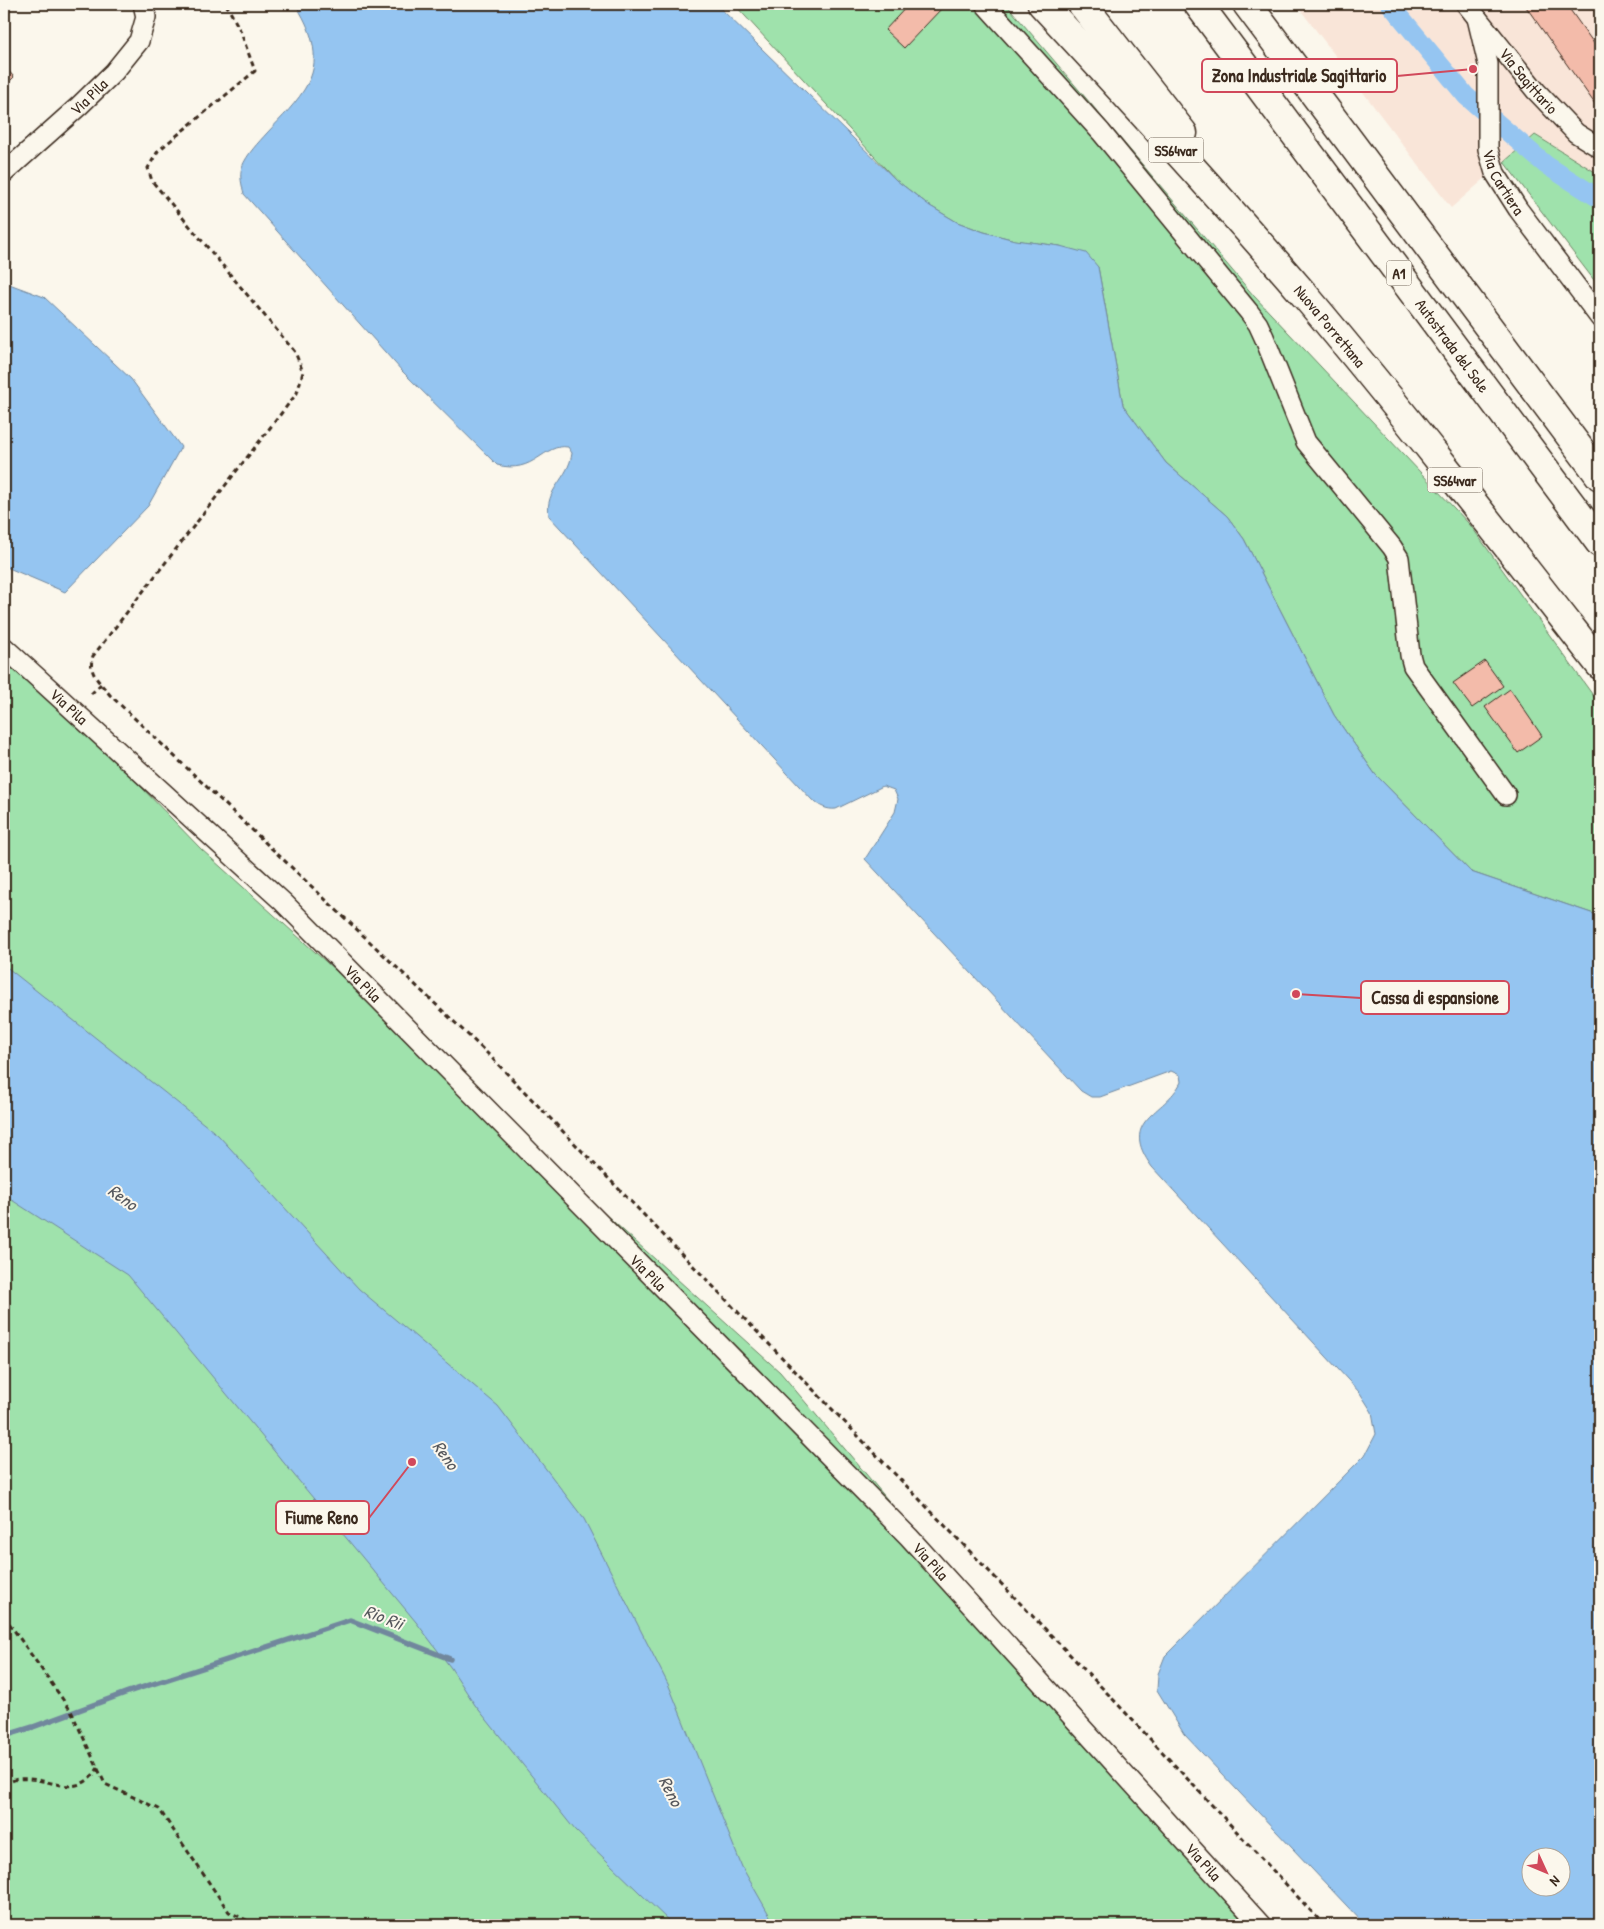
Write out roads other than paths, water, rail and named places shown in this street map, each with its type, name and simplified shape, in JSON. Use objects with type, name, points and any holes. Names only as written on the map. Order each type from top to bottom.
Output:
[{"type":"highway","name":"Nuova Porrettana","points":[[1042,4],[1158,130],[1307,298],[1430,448],[1600,665]]},
{"type":"highway","points":[[1082,4],[1250,220],[1307,298]]},
{"type":"highway","name":"Autostrada del Sole","points":[[1198,4],[1600,542]]},
{"type":"highway","name":"A1","points":[[1247,4],[1600,476]]},
{"type":"street","name":"Via Pila","points":[[4,173],[114,72],[139,41],[146,17],[144,4]]},
{"type":"street","points":[[985,4],[1101,132],[1258,324],[1306,442],[1399,558],[1410,655],[1413,666],[1506,795]]},
{"type":"street","name":"Via Cartiera","points":[[1471,11],[1488,64],[1488,149],[1495,173],[1518,209],[1600,318]]},
{"type":"street","name":"Via Sagittario","points":[[1471,11],[1536,91],[1576,133],[1600,148]]},
{"type":"street","name":"Via Pila","points":[[4,647],[283,902],[895,1523],[1262,1925]]},
{"type":"water","points":[[295,4],[716,4],[896,180],[930,206],[957,222],[984,232],[1015,240],[1060,246],[1086,253],[1098,267],[1123,405],[1166,463],[1227,516],[1244,539],[1334,715],[1375,774],[1471,872],[1600,916],[1600,1925],[1365,1925],[1184,1734],[1157,1690],[1158,1674],[1165,1656],[1365,1455],[1376,1434],[1372,1412],[1360,1393],[1152,1167],[1143,1151],[1140,1138],[1142,1128],[1147,1119],[1174,1093],[1181,1082],[1180,1075],[1171,1071],[1100,1097],[1091,1097],[1081,1091],[865,859],[895,812],[898,799],[894,790],[883,786],[836,809],[823,807],[812,800],[549,516],[550,498],[570,462],[572,453],[568,447],[559,447],[521,466],[497,465],[402,371],[244,194],[241,174],[244,162],[256,145],[299,97],[312,73],[314,52],[305,22]]},
{"type":"water","points":[[4,282],[44,297],[131,379],[181,447],[148,506],[65,592],[4,566]]},
{"type":"water","name":"Reno","points":[[4,965],[218,1135],[359,1289],[498,1406],[584,1519],[669,1686],[742,1867],[775,1925],[673,1925],[575,1830],[475,1705],[451,1668],[416,1622],[128,1275],[4,1195]]},
{"type":"waterway","points":[[1390,4],[1466,96],[1546,165],[1600,199]]},
{"type":"waterway","name":"Rio Rii","points":[[4,1736],[128,1692],[350,1620],[450,1659]]},
{"type":"place","name":"Zona Industriale Sagittario","points":[[1473,69]]},
{"type":"place","name":"Cassa di espansione","points":[[1296,994]]},
{"type":"place","name":"Fiume Reno","points":[[412,1462]]}]
